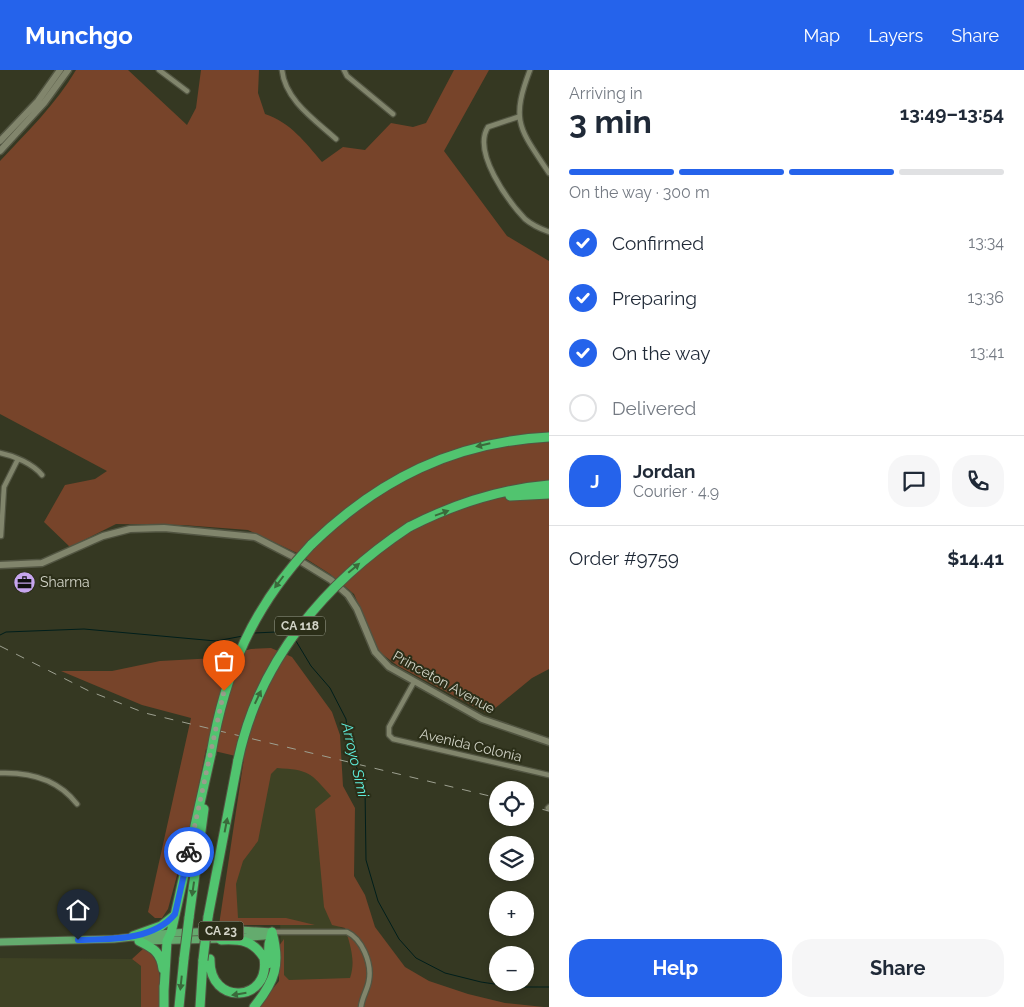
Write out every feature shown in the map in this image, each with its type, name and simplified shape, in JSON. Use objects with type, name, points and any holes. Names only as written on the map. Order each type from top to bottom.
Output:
[{"type":"highway","name":"CA 118","points":[[175,914],[224,691],[245,639],[277,585],[311,545],[345,514],[396,479],[458,452],[512,440],[549,436]]},
{"type":"highway","name":"CA 118","points":[[263,978],[252,991],[241,996],[230,995],[217,988],[212,980],[207,960],[217,873],[238,760],[252,711],[277,660],[304,621],[348,572],[409,527],[425,519],[476,501],[528,487],[549,485]]},
{"type":"highway","points":[[476,501],[549,494]]},
{"type":"highway","points":[[179,1007],[211,754]]},
{"type":"highway","points":[[164,991],[169,937],[175,914]]},
{"type":"highway","points":[[136,939],[161,926],[175,914]]},
{"type":"highway","points":[[263,978],[268,966],[269,944],[272,932]]},
{"type":"highway","points":[[254,1007],[267,990],[276,969],[275,944],[272,932]]},
{"type":"highway","points":[[136,939],[152,947],[162,960],[164,1007]]},
{"type":"highway","points":[[221,940],[239,939],[253,944],[264,958],[263,978]]},
{"type":"highway","points":[[200,1007],[207,960]]},
{"type":"main road","name":"CA 23","points":[[169,937],[248,930],[272,932]]},
{"type":"main road","points":[[0,942],[169,937],[221,940],[264,936],[272,932]]},
{"type":"street","points":[[0,141],[38,101],[60,70]]},
{"type":"street","points":[[0,151],[44,104],[68,70]]},
{"type":"street","points":[[159,70],[186,91]]},
{"type":"street","points":[[282,70],[287,89],[295,101],[336,139]]},
{"type":"street","points":[[344,70],[348,76],[393,114]]},
{"type":"street","points":[[530,70],[519,101],[518,117],[525,138],[549,173]]},
{"type":"street","points":[[518,117],[488,128],[484,137],[486,160],[526,219],[549,232]]},
{"type":"street","points":[[0,453],[18,459],[37,469],[42,475]]},
{"type":"street","points":[[1,536],[4,488],[18,459]]},
{"type":"street","name":"Princeton Avenue","points":[[0,565],[42,563],[108,534],[130,529],[164,528],[255,537],[292,556],[341,588],[357,609],[379,658],[389,667],[482,719],[549,742]]},
{"type":"street","name":"Avenida Colonia","points":[[414,682],[389,727],[389,734],[396,740],[549,775]]},
{"type":"street","points":[[0,773],[22,774],[45,779],[65,790],[77,804]]},
{"type":"street","points":[[272,932],[347,932],[356,936],[362,945],[370,976],[361,1007]]},
{"type":"shaded area","points":[[76,70],[128,70],[187,125],[196,108],[201,70],[259,70],[258,93],[265,114],[290,128],[322,162],[343,147],[365,150],[391,123],[413,127],[426,123],[454,70],[489,70],[444,151],[507,236],[549,261],[549,669],[532,678],[488,714],[398,666],[378,651],[354,594],[330,574],[297,553],[248,530],[183,525],[116,524],[70,547],[44,522],[65,485],[95,479],[107,471],[0,414],[0,161],[50,106]]},
{"type":"shaded area","points":[[271,648],[292,657],[332,712],[340,735],[343,786],[355,808],[354,876],[365,895],[375,927],[405,967],[429,981],[468,994],[505,1003],[544,1007],[258,1007],[279,981],[279,946],[284,939],[284,975],[289,980],[350,978],[352,972],[352,953],[345,928],[332,925],[324,907],[315,809],[331,796],[313,777],[303,771],[277,768],[271,774],[258,841],[243,861],[236,884],[238,918],[286,918],[315,925],[219,925],[244,758],[206,749],[192,819],[168,909],[162,918],[155,918],[148,912],[191,718],[142,705],[61,671],[112,671],[160,661],[216,658],[251,649]]},
{"type":"shaded area","points":[[271,760],[305,766],[332,795],[318,809],[334,921],[352,938],[353,979],[282,982],[280,921],[233,921],[234,882]]},
{"type":"shaded area","points":[[144,948],[151,954],[158,966],[160,981],[159,1007],[141,1007],[141,966],[132,959]]},
{"type":"shaded area","points":[[0,958],[132,959],[141,966],[141,1007],[0,1007]]},
{"type":"waterway","name":"Arroyo Simi","points":[[0,635],[6,632],[84,629],[216,641],[243,636]]},
{"type":"waterway","name":"Arroyo Simi","points":[[254,633],[276,632],[289,636]]},
{"type":"waterway","name":"Arroyo Simi","points":[[296,641],[311,666],[330,688],[346,719],[349,748],[365,789],[366,860],[378,901],[399,939],[416,958],[445,973],[481,982],[514,987],[549,987]]},
{"type":"railway","points":[[0,646],[89,691],[145,713],[489,796]]},
{"type":"railway","points":[[534,807],[549,811]]},
{"type":"way so far","points":[[189,852],[224,691]]},
{"type":"place","name":"Sharma","points":[[24,582]]},
{"type":"route","points":[[78,940],[114,939],[133,936],[154,930],[170,920],[175,914],[189,852]]}]
